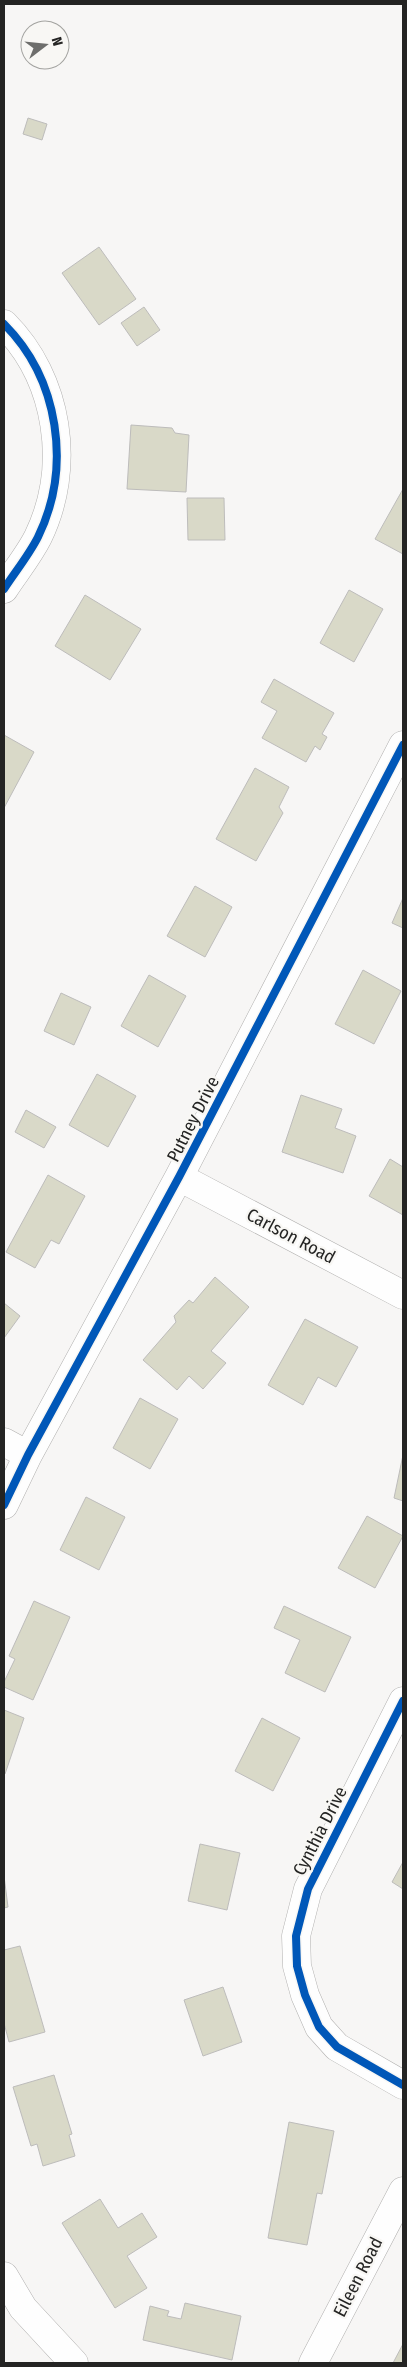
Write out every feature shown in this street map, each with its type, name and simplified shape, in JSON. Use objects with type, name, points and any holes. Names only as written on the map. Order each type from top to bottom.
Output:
[{"type":"street","points":[[4,324],[15,335],[38,371],[52,412],[57,441],[54,488],[38,537],[4,588]]},
{"type":"street","name":"Putney Drive","points":[[4,1504],[28,1455],[180,1177],[403,745]]},
{"type":"street","name":"Carlson Road","points":[[180,1177],[403,1295]]},
{"type":"street","points":[[4,1442],[28,1455]]},
{"type":"street","name":"Cynthia Drive","points":[[403,1700],[308,1889],[296,1936],[297,1966],[305,1995],[319,2027],[337,2047],[403,2085]]},
{"type":"street","name":"Eileen Road","points":[[314,2363],[403,2191]]},
{"type":"street","points":[[4,2276],[23,2308],[74,2363]]},
{"type":"building","points":[[28,118],[47,124],[42,140],[23,134]]},
{"type":"building","points":[[99,247],[136,299],[99,325],[62,273]]},
{"type":"building","points":[[144,307],[160,330],[137,346],[121,323]]},
{"type":"building","points":[[131,425],[172,428],[175,433],[189,435],[186,492],[127,489]]},
{"type":"building","points":[[403,489],[403,554],[375,539]]},
{"type":"building","points":[[187,498],[224,498],[225,540],[188,540]]},
{"type":"building","points":[[349,590],[383,609],[354,662],[320,643]]},
{"type":"building","points":[[85,595],[141,629],[110,680],[55,646]]},
{"type":"building","points":[[274,679],[334,713],[322,734],[327,737],[320,750],[315,746],[306,762],[262,738],[277,711],[261,702]]},
{"type":"building","points":[[4,735],[34,752],[4,808]]},
{"type":"building","points":[[255,768],[289,787],[279,807],[283,813],[256,861],[216,839]]},
{"type":"building","points":[[195,886],[232,907],[205,957],[167,936]]},
{"type":"building","points":[[403,898],[403,928],[392,923]]},
{"type":"building","points":[[363,970],[401,991],[374,1044],[335,1024]]},
{"type":"building","points":[[149,975],[186,996],[158,1047],[121,1026]]},
{"type":"building","points":[[61,993],[91,1007],[74,1045],[44,1031]]},
{"type":"building","points":[[97,1074],[136,1096],[108,1147],[69,1125]]},
{"type":"building","points":[[301,1095],[342,1109],[335,1128],[356,1136],[343,1173],[282,1152]]},
{"type":"building","points":[[26,1110],[56,1127],[44,1148],[15,1132]]},
{"type":"building","points":[[390,1159],[403,1167],[403,1215],[369,1196]]},
{"type":"building","points":[[48,1175],[85,1196],[59,1244],[51,1240],[35,1268],[6,1252]]},
{"type":"building","points":[[215,1277],[249,1307],[211,1351],[226,1363],[203,1389],[189,1376],[177,1390],[143,1360],[176,1322],[174,1316],[189,1300],[193,1303]]},
{"type":"building","points":[[4,1303],[20,1316],[4,1338]]},
{"type":"building","points":[[305,1319],[358,1347],[336,1387],[318,1377],[303,1405],[268,1385]]},
{"type":"building","points":[[140,1398],[178,1419],[150,1469],[113,1448]]},
{"type":"building","points":[[403,1455],[403,1501],[394,1498]]},
{"type":"building","points":[[86,1497],[125,1517],[99,1570],[60,1550]]},
{"type":"building","points":[[367,1516],[403,1536],[375,1588],[338,1568]]},
{"type":"building","points":[[34,1601],[70,1617],[33,1700],[4,1687],[4,1682],[15,1659],[9,1656]]},
{"type":"building","points":[[284,1606],[351,1637],[325,1692],[285,1673],[300,1640],[274,1628]]},
{"type":"building","points":[[4,1710],[24,1718],[5,1774],[4,1773]]},
{"type":"building","points":[[262,1718],[300,1738],[273,1791],[235,1771]]},
{"type":"building","points":[[200,1844],[240,1853],[227,1910],[188,1901]]},
{"type":"building","points":[[403,1862],[403,1889],[392,1882]]},
{"type":"building","points":[[4,1876],[8,1907],[4,1908]]},
{"type":"building","points":[[20,1946],[45,2032],[9,2042],[4,2023],[4,1950]]},
{"type":"building","points":[[223,1987],[242,2042],[203,2056],[184,2000]]},
{"type":"building","points":[[54,2075],[72,2134],[69,2135],[75,2156],[43,2166],[37,2144],[31,2146],[13,2087]]},
{"type":"building","points":[[289,2122],[334,2131],[322,2194],[317,2193],[307,2245],[268,2238]]},
{"type":"building","points":[[100,2199],[118,2228],[142,2213],[157,2237],[127,2256],[147,2288],[115,2308],[62,2223]]},
{"type":"building","points":[[185,2303],[241,2316],[232,2360],[143,2340],[150,2306],[169,2311],[167,2316],[181,2319]]},
{"type":"building","points":[[403,2344],[403,2363],[393,2363]]},
{"type":"cycle path","points":[[4,324],[23,346],[37,371],[48,397],[57,453],[55,482],[49,510],[38,537],[4,589]]},
{"type":"cycle path","points":[[4,1505],[28,1455],[179,1177],[403,745]]},
{"type":"cycle path","points":[[403,1701],[308,1889],[296,1936],[297,1966],[305,1995],[319,2027],[337,2047],[403,2085]]}]
